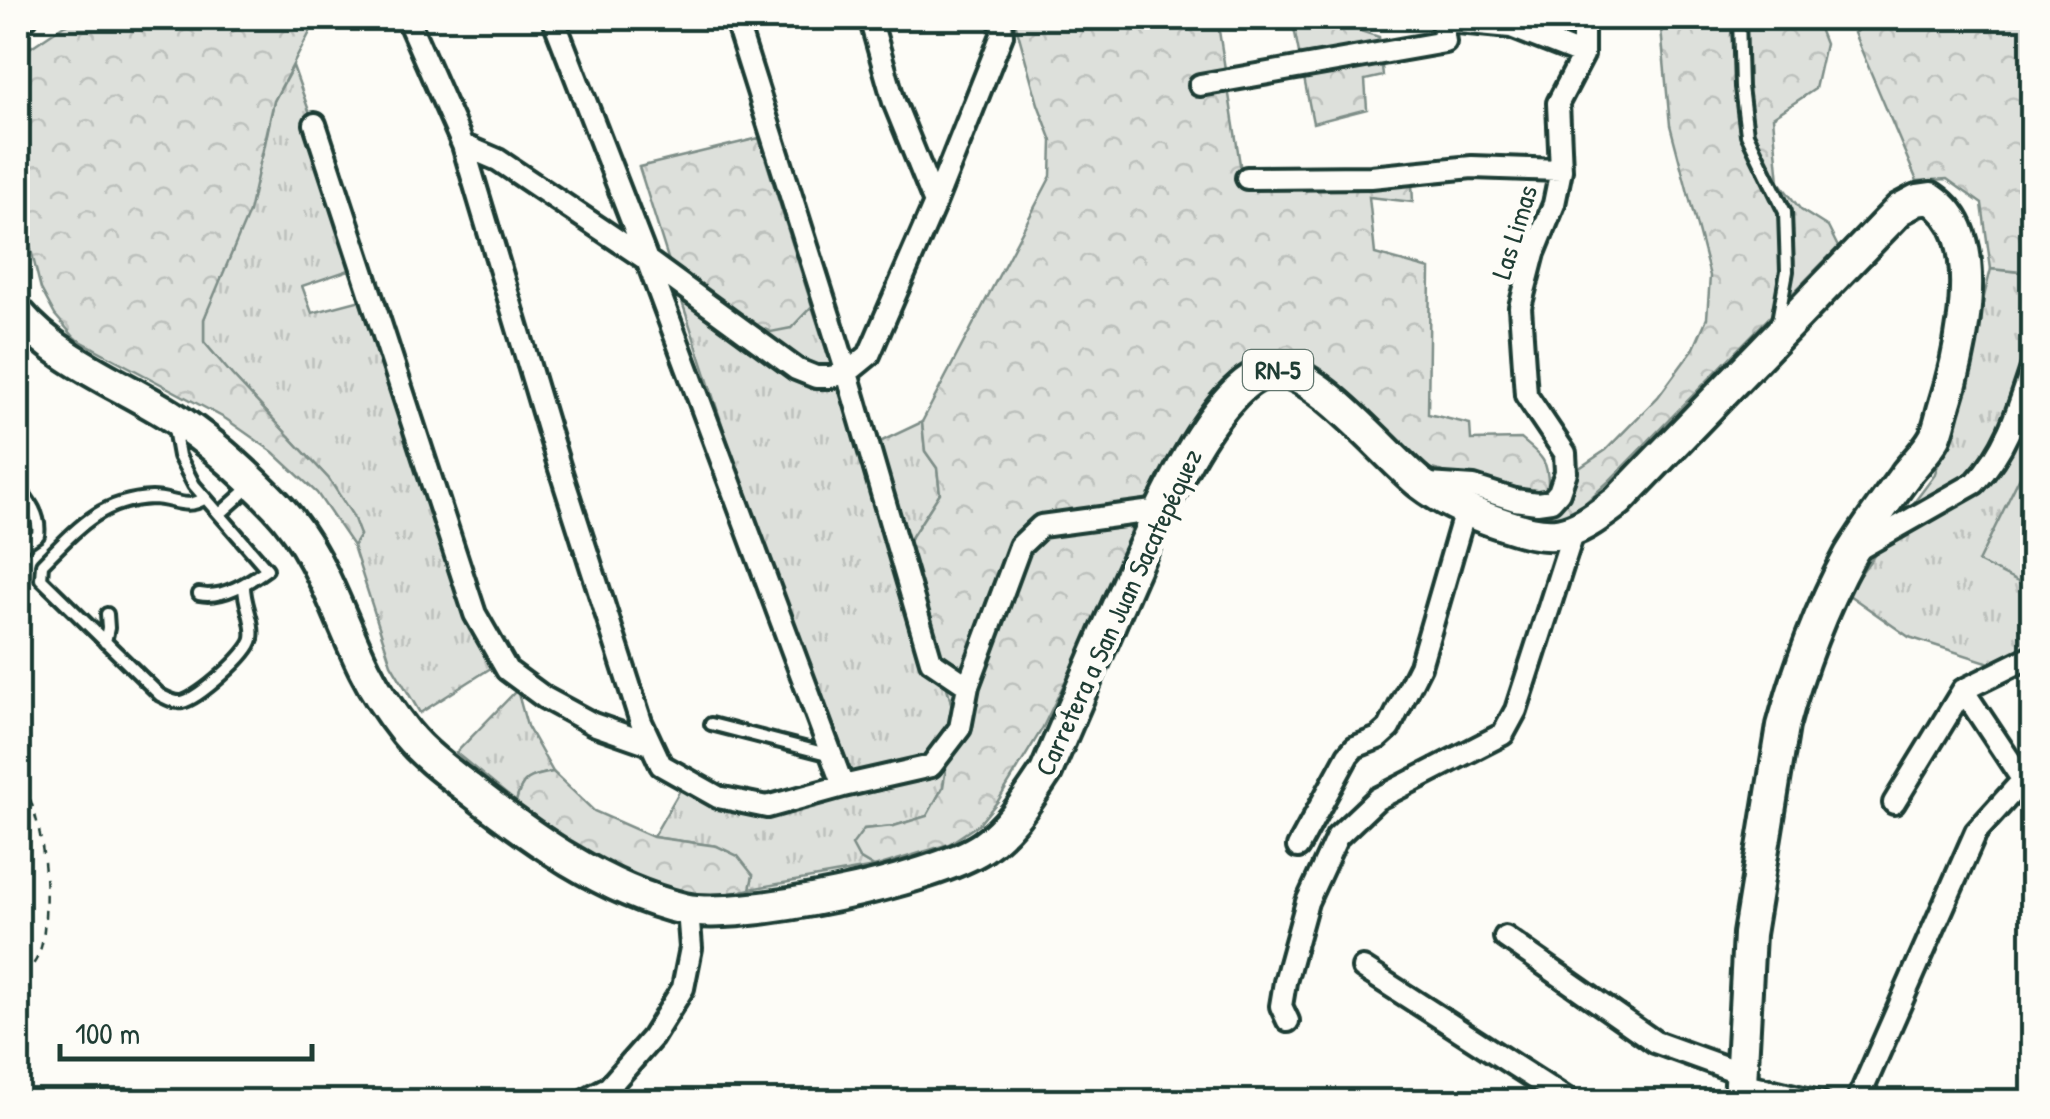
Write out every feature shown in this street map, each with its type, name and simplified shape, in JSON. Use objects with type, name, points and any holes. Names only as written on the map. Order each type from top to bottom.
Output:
[{"type":"main road","points":[[1574,530],[1618,501],[1900,210],[1917,200],[1931,198],[1941,205],[1959,235],[1966,272],[1962,335],[1951,385],[1935,436],[1851,554],[1791,696],[1749,934],[1740,1086]]},
{"type":"main road","name":"Carretera a San Juan Sacatepéquez","points":[[18,313],[71,357],[205,440],[255,483],[296,526],[318,562],[366,672],[385,704],[408,736],[442,768],[540,842],[624,888],[688,910],[743,909],[879,885],[959,859],[983,847],[1021,809],[1046,772],[1160,510],[1214,418],[1254,376],[1272,370],[1311,382],[1421,484],[1465,511],[1534,534],[1574,530]]},
{"type":"street","points":[[18,22],[26,18]]},
{"type":"street","points":[[408,18],[463,145],[640,722],[661,766],[718,797],[767,807],[931,766],[960,728],[968,686],[1020,546],[1042,526],[1160,510]]},
{"type":"street","points":[[552,18],[647,260],[843,786]]},
{"type":"street","points":[[735,18],[848,373],[932,661],[968,686]]},
{"type":"street","points":[[870,18],[894,102],[936,203]]},
{"type":"street","points":[[463,145],[498,160],[647,260],[796,369],[816,377],[848,373],[869,355],[936,203],[1002,36],[1001,18]]},
{"type":"street","points":[[1200,85],[1445,42],[1441,27],[1448,21],[1511,27],[1583,54],[1581,18]]},
{"type":"street","name":"Las Limas","points":[[1421,484],[1474,488],[1537,503],[1551,501],[1566,472],[1565,453],[1526,394],[1520,306],[1534,253],[1554,204],[1561,170],[1558,102],[1583,54]]},
{"type":"street","points":[[315,124],[476,614],[507,670],[544,698],[593,724],[650,744]]},
{"type":"street","points":[[1247,178],[1371,177],[1472,167],[1561,170]]},
{"type":"street","points":[[1851,554],[1975,483],[2003,447],[2032,368]]},
{"type":"street","points":[[1298,847],[1348,754],[1390,728],[1420,666],[1465,511]]},
{"type":"street","points":[[1288,1021],[1281,1006],[1285,982],[1307,902],[1336,837],[1377,799],[1504,734],[1516,710],[1574,530]]},
{"type":"street","points":[[1894,803],[1963,690],[2032,656]]},
{"type":"street","points":[[1857,1102],[1976,832],[2028,787],[1963,690]]},
{"type":"street","points":[[582,1102],[608,1088],[652,1038],[683,988],[691,948],[688,910]]},
{"type":"street","points":[[1505,937],[1655,1042],[1740,1086],[1820,1102]]},
{"type":"street","points":[[1363,968],[1572,1102]]},
{"type":"lane","points":[[1739,18],[1740,88],[1747,134],[1786,212],[1787,271],[1774,339]]},
{"type":"lane","points":[[172,417],[178,456],[194,485],[267,568],[244,584],[210,596],[199,594]]},
{"type":"lane","points":[[220,513],[255,483]]},
{"type":"lane","points":[[18,487],[40,524],[38,534],[18,550]]},
{"type":"lane","points":[[205,498],[190,505],[155,498],[109,506],[42,564],[44,584],[160,695],[183,702],[242,656],[250,644],[252,624],[244,584]]},
{"type":"lane","points":[[105,642],[107,614]]},
{"type":"lane","points":[[712,724],[832,755]]},
{"type":"path","points":[[18,770],[34,811],[46,874],[41,950],[18,980]]},
{"type":"green space","points":[[82,18],[316,18],[274,101],[249,212],[204,319],[204,342],[329,479],[353,516],[360,535],[353,546],[317,493],[273,452],[226,419],[75,338],[55,315],[41,289],[18,179],[18,56],[64,25]]},
{"type":"green space","points":[[1014,18],[1217,18],[1242,177],[1412,183],[1413,202],[1369,197],[1375,254],[1430,269],[1428,414],[1470,424],[1471,440],[1521,439],[1543,460],[1548,489],[1539,497],[1424,467],[1322,370],[1297,354],[1261,355],[1238,367],[1215,389],[1186,433],[1042,729],[998,801],[979,824],[949,844],[874,867],[859,858],[852,845],[864,829],[894,826],[927,816],[943,787],[950,744],[952,706],[909,541],[940,493],[937,468],[925,451],[922,422],[1051,176],[1052,141]]},
{"type":"green space","points":[[1292,18],[1338,18],[1339,24],[1379,37],[1383,76],[1365,80],[1367,109],[1313,123]]},
{"type":"green space","points":[[1660,18],[1815,18],[1825,44],[1815,89],[1773,117],[1779,182],[1801,210],[1828,227],[1838,247],[1608,482],[1562,520],[1548,518],[1568,493],[1569,475],[1606,450],[1658,397],[1694,348],[1707,318],[1710,276],[1670,125]]},
{"type":"green space","points":[[1875,18],[2032,18],[2032,273],[1991,269],[1982,204],[1947,179],[1917,181],[1854,33]]},
{"type":"green space","points":[[293,66],[364,265],[302,286],[312,313],[376,296],[494,666],[420,713],[391,664],[353,546],[360,535],[329,479],[204,342],[204,319],[263,154],[274,101]]},
{"type":"green space","points":[[759,138],[812,306],[791,328],[771,332],[742,319],[671,268],[639,167]]},
{"type":"green space","points":[[671,268],[791,328],[812,306],[859,452],[922,422],[925,451],[937,468],[940,493],[909,541],[952,706],[950,744],[943,787],[927,816],[894,826],[864,829],[859,858],[874,867],[750,889],[753,875],[717,846],[653,837],[683,785],[742,813],[844,798]]},
{"type":"green space","points":[[1991,269],[2032,273],[2032,645],[1996,665],[1909,637],[1846,593],[1934,476],[1949,434]]},
{"type":"green space","points":[[2032,452],[2032,589],[1978,562]]},
{"type":"green space","points":[[517,690],[527,726],[553,772],[528,780],[516,802],[456,753]]},
{"type":"green space","points":[[553,772],[594,811],[653,837],[717,846],[738,856],[753,875],[750,889],[717,895],[685,893],[654,886],[596,859],[516,802],[528,780]]}]
